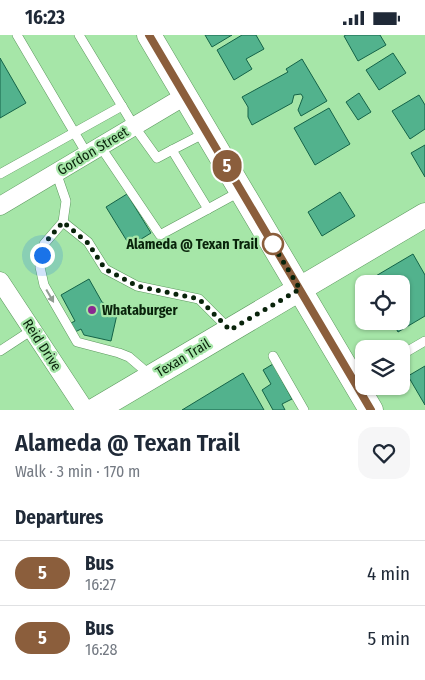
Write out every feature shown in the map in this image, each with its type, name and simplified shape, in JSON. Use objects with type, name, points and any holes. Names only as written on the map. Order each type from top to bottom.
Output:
[{"type":"main road","points":[[149,35],[300,289],[355,373]]},
{"type":"main road","name":"Texan Trail","points":[[95,410],[118,401],[152,376],[425,215]]},
{"type":"main road","points":[[365,395],[371,410]]},
{"type":"street","name":"Gordon Street","points":[[0,206],[185,96]]},
{"type":"street","name":"Reid Drive","points":[[0,281],[84,410]]},
{"type":"lane","points":[[17,35],[75,133],[94,150],[160,235],[241,191]]},
{"type":"lane","points":[[79,35],[134,126],[158,158],[207,132]]},
{"type":"lane","points":[[0,175],[122,106]]},
{"type":"lane","points":[[172,150],[208,209]]},
{"type":"lane","points":[[56,172],[66,201],[63,222],[44,244],[40,267],[44,285],[77,343],[130,357],[152,376]]},
{"type":"lane","points":[[63,222],[88,243],[105,269],[137,286],[199,299],[230,330]]},
{"type":"lane","points":[[0,351],[32,330]]},
{"type":"lane","points":[[410,350],[425,341]]},
{"type":"lane","points":[[273,356],[304,410]]},
{"type":"building","points":[[205,35],[232,35],[212,47]]},
{"type":"building","points":[[242,35],[256,35],[264,49],[246,59],[252,69],[234,80],[217,50]]},
{"type":"building","points":[[380,35],[386,45],[358,61],[344,36]]},
{"type":"building","points":[[393,53],[406,73],[379,90],[366,70]]},
{"type":"building","points":[[0,58],[26,103],[0,118]]},
{"type":"building","points":[[302,59],[327,101],[301,116],[298,110],[303,97],[301,94],[294,95],[292,103],[252,125],[248,117],[248,107],[242,97],[288,72],[286,69]]},
{"type":"building","points":[[359,93],[371,112],[358,120],[346,102]]},
{"type":"building","points":[[419,95],[425,105],[425,129],[410,139],[392,111]]},
{"type":"building","points":[[329,108],[350,144],[315,165],[294,128]]},
{"type":"building","points":[[425,145],[425,177],[411,153]]},
{"type":"building","points":[[340,192],[355,216],[322,236],[308,212]]},
{"type":"building","points":[[127,194],[151,233],[130,246],[106,207]]},
{"type":"building","points":[[413,254],[425,275],[425,316],[410,325],[410,275],[377,275]]},
{"type":"building","name":"Whataburger","points":[[89,279],[102,302],[112,309],[118,310],[111,341],[84,335],[81,329],[73,333],[69,324],[75,321],[61,295]]},
{"type":"building","points":[[273,364],[292,399],[282,404],[285,410],[273,410],[262,390],[271,384],[263,370]]},
{"type":"building","points":[[425,366],[425,405],[410,379],[410,375]]},
{"type":"building","points":[[243,373],[264,410],[182,410]]},
{"type":"bus line","name":"5","points":[[149,35],[371,410]]},
{"type":"place","name":"Alameda @ Texan Trail","points":[[273,244]]},
{"type":"place","name":"Whataburger","points":[[92,310]]},
{"type":"route","points":[[42,255],[44,244],[63,222],[88,243],[105,269],[137,286],[199,299],[230,330],[300,289],[270,240],[273,244]]}]
